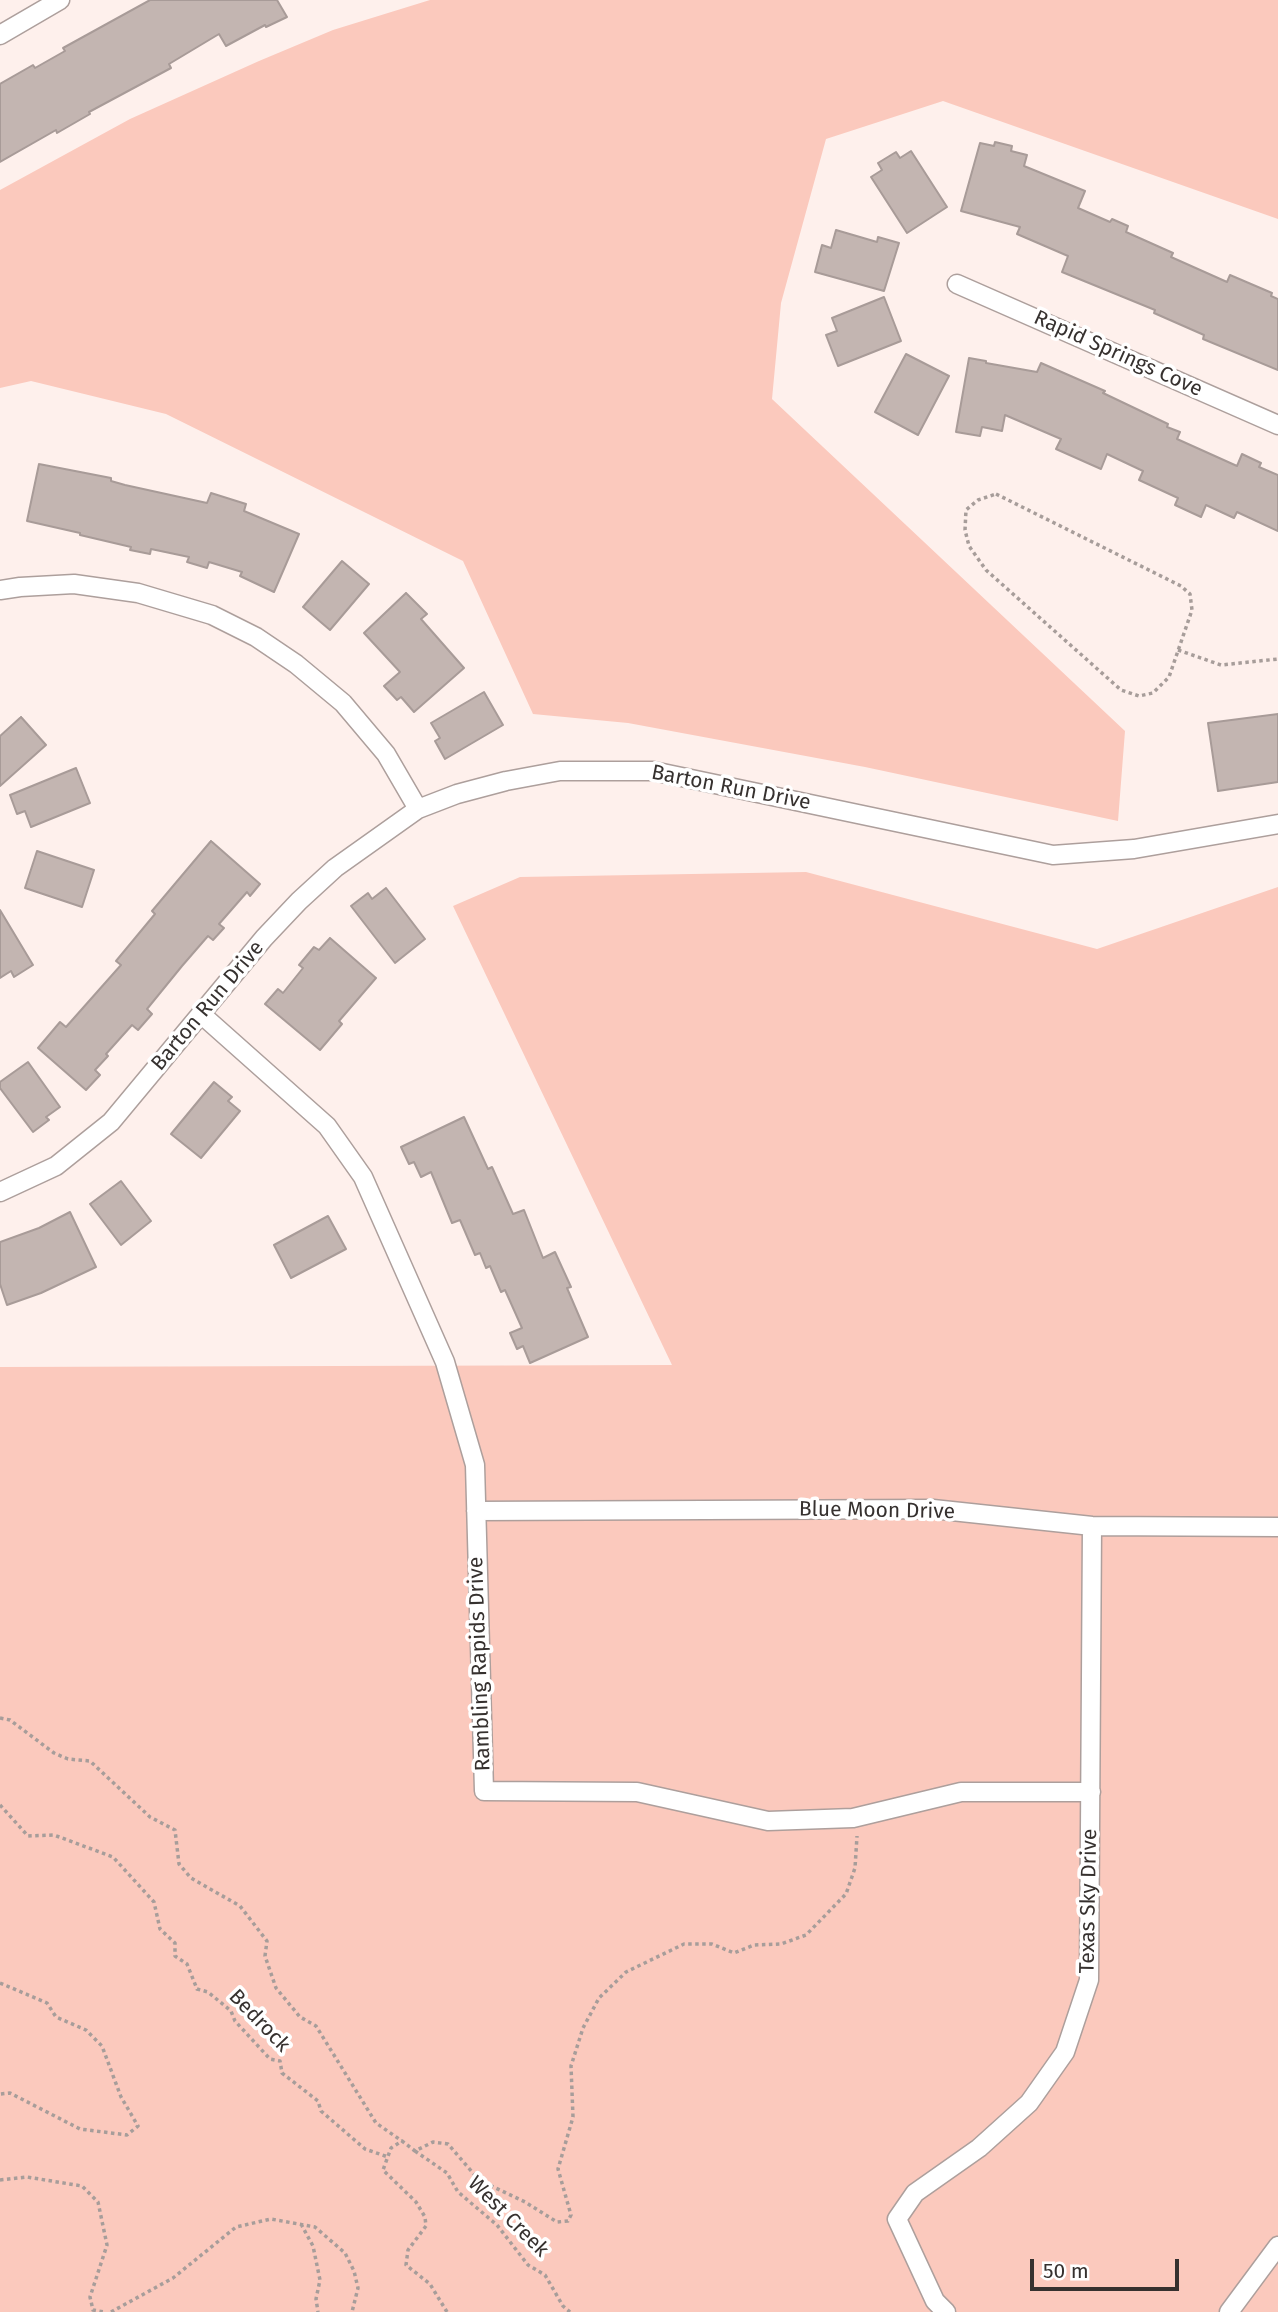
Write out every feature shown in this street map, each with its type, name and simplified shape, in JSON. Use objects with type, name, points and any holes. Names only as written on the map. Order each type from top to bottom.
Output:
[{"type":"street","points":[[0,36],[60,0]]},
{"type":"street","name":"Rapid Springs Cove","points":[[957,284],[1278,425]]},
{"type":"street","points":[[0,590],[74,584],[138,593],[212,615],[256,637],[344,702],[387,754],[418,809]]},
{"type":"street","name":"Barton Run Drive","points":[[0,1192],[56,1166],[111,1122],[264,938],[335,868],[418,809],[457,794],[560,771],[653,771],[1053,855],[1134,849],[1278,824]]},
{"type":"street","name":"Rambling Rapids Drive","points":[[201,1014],[327,1126],[363,1177],[445,1362],[475,1465],[484,1791],[637,1792],[768,1821],[853,1818],[961,1793],[1091,1791]]},
{"type":"street","name":"Blue Moon Drive","points":[[476,1511],[933,1509],[1092,1526],[1278,1527]]},
{"type":"street","name":"Texas Sky Drive","points":[[946,2312],[935,2301],[897,2219],[915,2193],[979,2148],[1029,2103],[1065,2052],[1089,1980],[1092,1526]]},
{"type":"street","points":[[1229,2312],[1278,2246]]},
{"type":"path","points":[[996,494],[1181,586],[1190,594],[1192,610],[1177,650],[1169,677],[1153,693],[1139,696],[1122,690],[986,570],[969,545],[965,530],[966,510],[978,499],[996,494]]},
{"type":"path","points":[[1177,650],[1221,665],[1278,659]]},
{"type":"path","points":[[0,1718],[10,1720],[54,1753],[68,1759],[90,1761],[150,1817],[175,1830],[179,1864],[191,1878],[240,1906],[267,1941],[265,1956],[276,1988],[300,2017],[316,2026],[376,2123],[402,2141],[391,2148],[383,2171],[416,2202],[425,2217],[426,2226],[408,2250],[406,2265],[430,2284],[447,2312]]},
{"type":"path","name":"Bedrock","points":[[0,1805],[28,1836],[54,1835],[113,1857],[153,1902],[160,1929],[175,1943],[175,1956],[187,1964],[197,1989],[208,1992],[231,2011],[235,2021],[270,2059],[280,2061],[282,2073],[318,2101],[321,2111],[365,2149],[388,2157]]},
{"type":"path","points":[[415,2151],[433,2142],[448,2144],[479,2180],[525,2202],[557,2222],[568,2221],[571,2215],[558,2169],[573,2117],[571,2066],[583,2028],[599,1998],[626,1972],[684,1944],[712,1944],[734,1953],[754,1945],[781,1944],[806,1935],[846,1894],[855,1868],[858,1831]]},
{"type":"path","points":[[0,1983],[47,2003],[56,2017],[86,2030],[102,2046],[121,2097],[138,2126],[127,2135],[80,2129],[10,2093],[0,2094]]},
{"type":"path","name":"West Creek","points":[[402,2141],[447,2174],[458,2192],[497,2225],[528,2265],[545,2275],[570,2312]]},
{"type":"path","points":[[0,2180],[27,2177],[82,2186],[98,2202],[107,2245],[90,2297],[93,2310],[104,2312]]},
{"type":"path","points":[[111,2312],[173,2278],[236,2227],[271,2219],[315,2227],[345,2253],[354,2271],[358,2288],[352,2312]]},
{"type":"path","points":[[301,2224],[313,2246],[320,2280],[316,2299],[318,2312]]},
{"type":"shaded area","points":[[430,0],[1278,0],[1278,219],[943,101],[826,139],[781,303],[772,399],[1125,731],[1118,821],[865,767],[628,723],[533,714],[463,561],[166,414],[31,381],[0,388],[0,190],[130,119],[259,61],[333,30]]},
{"type":"shaded area","points":[[806,872],[1097,949],[1278,887],[1278,2312],[0,2312],[0,1367],[672,1365],[453,906],[520,877]]},
{"type":"building","points":[[150,0],[277,0],[287,17],[266,27],[265,25],[226,46],[219,34],[169,64],[171,68],[0,162],[0,84],[33,65],[35,68],[65,51],[63,48]]},
{"type":"building","points":[[995,142],[1012,146],[1011,151],[1027,155],[1024,166],[1085,191],[1078,208],[1110,222],[1112,219],[1128,226],[1126,232],[1173,253],[1171,257],[1227,282],[1230,275],[1272,293],[1271,296],[1278,299],[1278,370],[1203,339],[1204,335],[1154,313],[1155,310],[1062,272],[1068,256],[1017,234],[1020,227],[961,211],[980,143],[994,146]]},
{"type":"building","points":[[911,151],[947,207],[907,233],[871,177],[882,170],[878,163],[896,152],[900,158]]},
{"type":"building","points":[[836,230],[877,242],[878,237],[899,243],[884,291],[815,272],[822,245],[831,248]]},
{"type":"building","points":[[884,297],[901,341],[838,366],[826,335],[837,331],[832,318]]},
{"type":"building","points":[[906,354],[949,376],[918,435],[875,412]]},
{"type":"building","points":[[969,358],[1037,372],[1041,363],[1105,391],[1103,393],[1168,424],[1167,427],[1180,432],[1177,439],[1237,466],[1242,454],[1261,463],[1259,467],[1278,475],[1278,531],[1237,512],[1234,518],[1206,505],[1201,517],[1175,505],[1178,498],[1139,480],[1143,471],[1107,454],[1101,469],[1056,449],[1061,439],[1005,415],[1002,431],[982,427],[980,436],[956,432]]},
{"type":"building","points":[[39,464],[111,478],[111,481],[125,485],[207,503],[211,493],[246,504],[244,511],[299,534],[274,592],[240,576],[242,572],[209,562],[207,568],[187,562],[189,557],[151,549],[150,554],[130,550],[131,547],[27,521]]},
{"type":"building","points":[[342,561],[369,584],[330,630],[303,607]]},
{"type":"building","points":[[406,593],[427,614],[421,619],[464,668],[414,712],[401,697],[397,700],[384,686],[400,672],[364,633]]},
{"type":"building","points":[[484,692],[503,725],[445,759],[435,741],[440,738],[431,723]]},
{"type":"building","points":[[1278,714],[1278,782],[1218,791],[1208,723]]},
{"type":"building","points":[[21,717],[46,745],[0,786],[0,736]]},
{"type":"building","points":[[76,768],[90,803],[31,827],[25,811],[17,814],[10,795]]},
{"type":"building","points":[[211,841],[260,884],[250,896],[247,892],[219,924],[224,928],[213,940],[208,936],[182,966],[147,1009],[152,1014],[138,1030],[132,1025],[106,1054],[108,1056],[95,1070],[100,1075],[86,1090],[38,1048],[60,1022],[66,1027],[121,965],[116,961],[155,914],[152,911]]},
{"type":"building","points":[[37,851],[94,870],[82,907],[25,888]]},
{"type":"building","points":[[386,888],[425,939],[395,963],[351,906],[368,893],[372,899]]},
{"type":"building","points":[[0,910],[33,965],[14,977],[11,971],[0,978]]},
{"type":"building","points":[[330,938],[376,978],[339,1021],[342,1024],[320,1050],[265,1004],[278,989],[283,993],[303,968],[299,965],[314,947],[319,950]]},
{"type":"building","points":[[28,1062],[60,1107],[46,1117],[49,1120],[33,1132],[0,1088],[0,1082]]},
{"type":"building","points":[[214,1082],[232,1097],[228,1101],[240,1111],[201,1158],[171,1134]]},
{"type":"building","points":[[464,1117],[488,1169],[492,1167],[513,1214],[524,1210],[543,1258],[555,1252],[571,1287],[567,1288],[588,1337],[530,1363],[523,1346],[517,1349],[510,1333],[522,1328],[505,1290],[501,1292],[490,1266],[486,1268],[480,1253],[475,1255],[460,1220],[452,1223],[431,1172],[421,1177],[414,1162],[409,1164],[401,1147]]},
{"type":"building","points":[[121,1181],[151,1221],[121,1245],[90,1204]]},
{"type":"building","points":[[70,1212],[96,1267],[41,1293],[7,1305],[0,1284],[0,1242],[39,1228]]},
{"type":"building","points":[[328,1216],[346,1249],[291,1278],[274,1245]]}]
